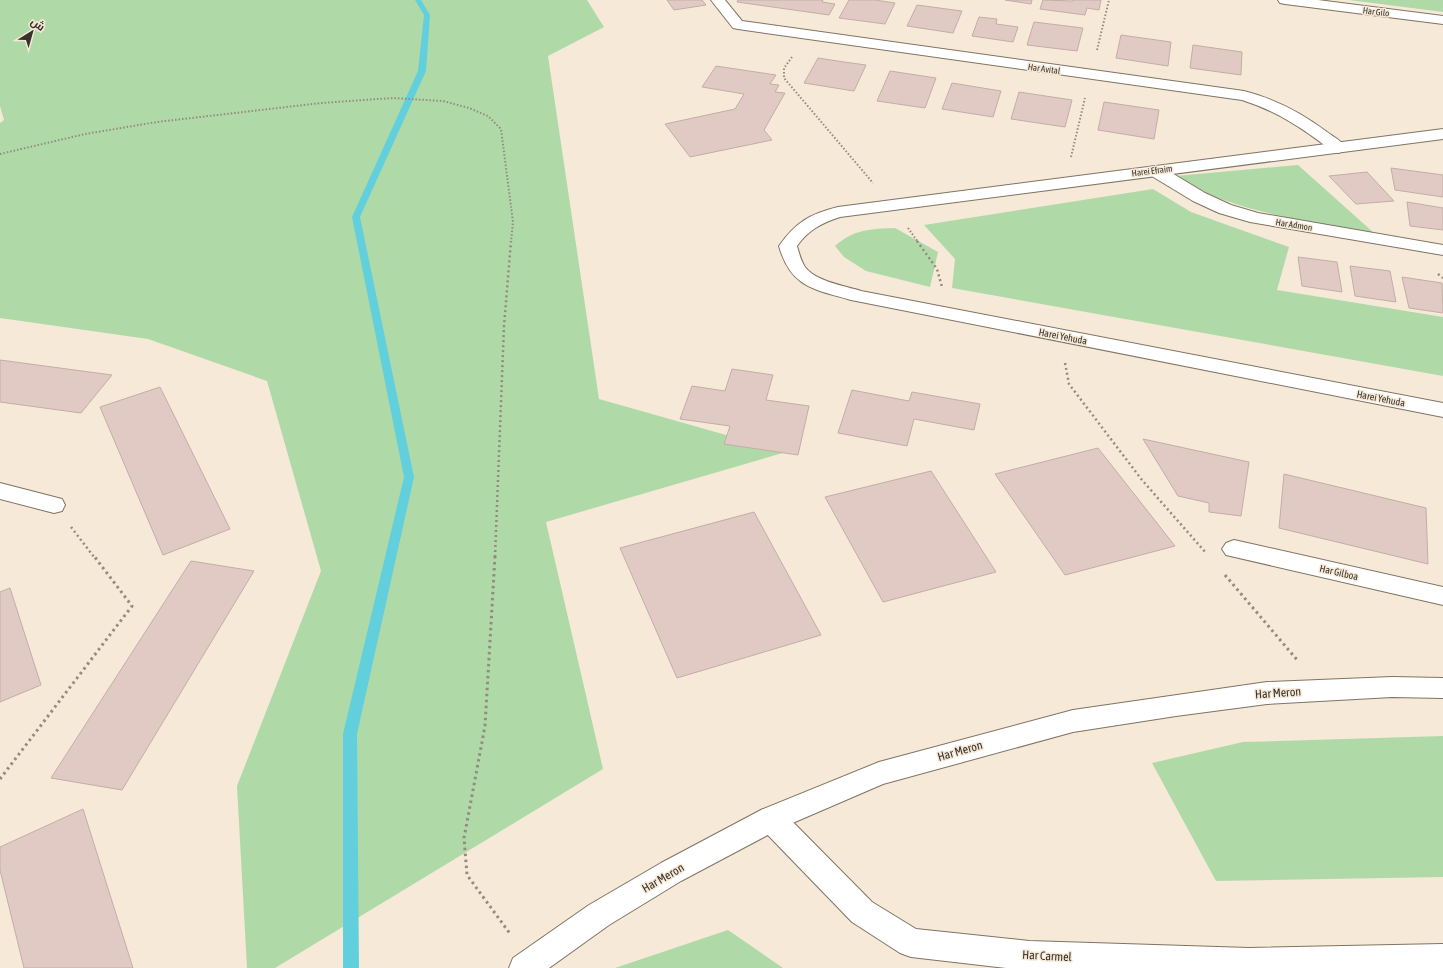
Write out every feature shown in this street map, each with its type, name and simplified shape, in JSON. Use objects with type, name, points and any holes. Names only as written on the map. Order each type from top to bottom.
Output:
[{"type":"street","name":"Har Avital","points":[[718,0],[738,25],[1244,96],[1289,112],[1308,124],[1338,148]]},
{"type":"street","name":"Har Gilo","points":[[1285,0],[1443,20]]},
{"type":"street","name":"Harei Efraim","points":[[862,208],[1443,134]]},
{"type":"street","name":"Har Admon","points":[[1156,171],[1199,197],[1225,209],[1256,218],[1443,250]]},
{"type":"street","name":"Harei Yehuda","points":[[862,208],[838,212],[811,221],[796,233],[788,246],[793,262],[804,276],[831,288],[858,296],[1443,410]]},
{"type":"street","points":[[0,491],[54,505]]},
{"type":"street","name":"Har Gilboa","points":[[1234,549],[1443,596]]},
{"type":"street","name":"Har Meron","points":[[528,965],[599,915],[671,872],[771,819],[879,774],[1073,721],[1176,705],[1267,693],[1392,687],[1443,688]]},
{"type":"street","name":"Har Carmel","points":[[771,819],[862,912],[911,943],[1029,956],[1241,963],[1443,959]]},
{"type":"path","points":[[807,35],[784,68],[784,78],[892,205],[937,269],[944,292],[943,313]]},
{"type":"path","points":[[0,154],[85,134],[157,122],[321,103],[393,98],[443,101],[469,108],[488,116],[501,129],[513,222],[504,326],[494,574],[485,726],[464,838],[467,876],[528,965]]},
{"type":"path","points":[[1059,335],[1069,384],[1142,480],[1208,556]]},
{"type":"path","points":[[0,779],[132,606],[54,505]]},
{"type":"path","points":[[1223,573],[1324,690]]},
{"type":"green space","points":[[0,0],[587,0],[604,27],[548,56],[599,399],[786,452],[546,522],[603,769],[275,968],[247,968],[237,786],[321,571],[267,381],[148,339],[0,318],[0,123],[4,120],[0,106]]},
{"type":"green space","points":[[1349,0],[1443,0],[1443,12]]},
{"type":"green space","points":[[1298,165],[1374,233],[1272,214],[1246,207],[1197,189],[1176,176]]},
{"type":"green space","points":[[1153,189],[1191,212],[1289,247],[1277,290],[1443,317],[1443,376],[952,288],[955,259],[924,225]]},
{"type":"green space","points":[[895,228],[938,252],[930,287],[866,271],[844,257],[835,246],[842,240],[856,233]]},
{"type":"green space","points":[[1443,736],[1443,877],[1216,881],[1152,763],[1243,742]]},
{"type":"green space","points":[[728,930],[783,968],[615,968]]},
{"type":"building","points":[[667,0],[702,0],[706,5],[674,10]]},
{"type":"building","points":[[738,0],[823,0],[822,2],[835,4],[829,15],[737,2]]},
{"type":"building","points":[[849,0],[875,0],[895,3],[885,24],[839,18]]},
{"type":"building","points":[[1005,0],[1032,0],[1031,4]]},
{"type":"building","points":[[1043,0],[1101,0],[1099,10],[1087,8],[1085,15],[1040,9]]},
{"type":"building","points":[[917,5],[962,11],[953,33],[907,26]]},
{"type":"building","points":[[979,17],[997,19],[996,24],[1018,27],[1013,42],[972,36]]},
{"type":"building","points":[[1034,22],[1083,28],[1077,51],[1027,45]]},
{"type":"building","points":[[1121,35],[1171,42],[1168,66],[1116,58]]},
{"type":"building","points":[[1193,45],[1242,52],[1241,75],[1190,68]]},
{"type":"building","points":[[818,58],[866,65],[854,91],[804,83]]},
{"type":"building","points":[[716,66],[776,75],[770,84],[779,85],[775,92],[785,93],[764,130],[772,140],[690,157],[665,124],[735,109],[744,94],[702,87]]},
{"type":"building","points":[[890,71],[936,78],[925,108],[877,101]]},
{"type":"building","points":[[952,83],[1001,91],[993,117],[942,109]]},
{"type":"building","points":[[1019,92],[1072,100],[1065,127],[1011,119]]},
{"type":"building","points":[[1104,102],[1159,110],[1154,139],[1098,130]]},
{"type":"building","points":[[1391,168],[1443,175],[1443,197],[1395,190]]},
{"type":"building","points":[[1367,172],[1394,201],[1356,204],[1329,176]]},
{"type":"building","points":[[1407,202],[1443,208],[1443,230],[1410,226]]},
{"type":"building","points":[[1298,257],[1337,262],[1342,292],[1302,286]]},
{"type":"building","points":[[1350,266],[1390,271],[1396,302],[1355,296]]},
{"type":"building","points":[[1402,277],[1442,283],[1443,313],[1409,308]]},
{"type":"building","points":[[0,360],[112,375],[81,413],[0,402]]},
{"type":"building","points":[[732,369],[773,375],[766,400],[809,406],[798,455],[724,444],[730,426],[680,419],[692,386],[725,391]]},
{"type":"building","points":[[160,387],[230,529],[163,555],[100,407]]},
{"type":"building","points":[[852,390],[909,401],[912,392],[980,404],[974,430],[914,419],[907,446],[838,433]]},
{"type":"building","points":[[1143,439],[1249,462],[1241,516],[1209,512],[1209,503],[1178,496]]},
{"type":"building","points":[[1098,448],[1175,546],[1065,575],[995,474]]},
{"type":"building","points":[[931,471],[996,572],[883,602],[825,497]]},
{"type":"building","points":[[1284,474],[1426,508],[1428,564],[1279,528]]},
{"type":"building","points":[[754,512],[821,635],[677,678],[620,548]]},
{"type":"building","points":[[191,561],[254,571],[122,790],[51,778]]},
{"type":"building","points":[[10,588],[41,685],[0,702],[0,592]]},
{"type":"building","points":[[83,809],[133,968],[24,968],[0,870],[0,847]]},
{"type":"waterway","points":[[351,968],[350,734],[409,477],[356,217],[422,71],[427,15],[418,0]]}]
